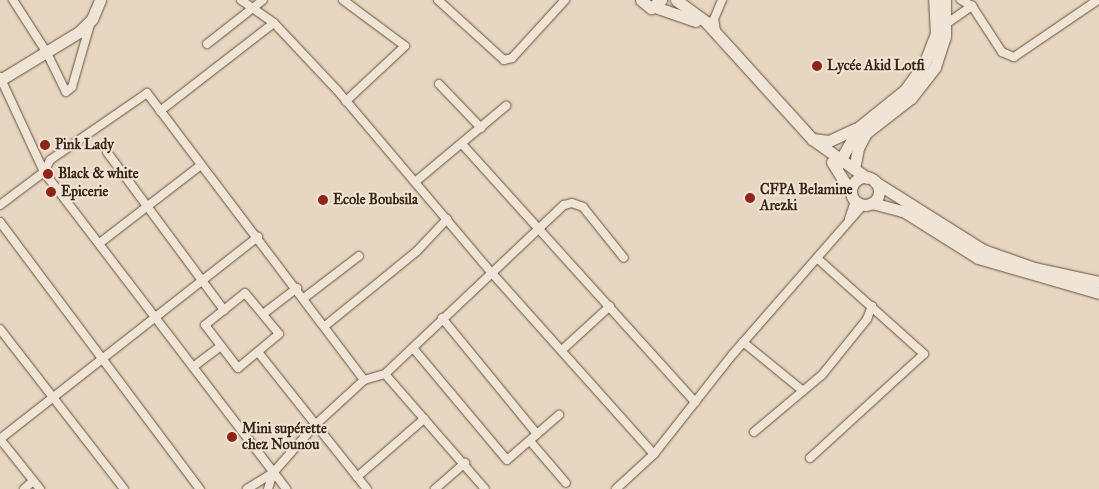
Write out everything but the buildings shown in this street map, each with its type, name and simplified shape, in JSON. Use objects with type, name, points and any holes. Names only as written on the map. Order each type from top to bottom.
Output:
[{"type":"main road","points":[[0,79],[47,53],[92,20],[100,0]]},
{"type":"main road","points":[[640,0],[648,7],[658,3],[688,16],[716,34]]},
{"type":"main road","points":[[676,0],[694,11],[812,139],[838,164],[860,200],[906,212],[978,258],[1099,292]]},
{"type":"main road","points":[[812,139],[829,140],[859,127],[905,90],[925,62],[936,34],[934,0]]},
{"type":"main road","points":[[854,169],[858,148],[866,133],[910,98],[935,67],[943,45],[946,24],[945,0]]},
{"type":"main road","points":[[838,164],[859,127]]},
{"type":"main road","points":[[838,164],[854,169],[983,250],[1034,268],[1099,282]]},
{"type":"main road","points":[[860,200],[878,195],[871,180]]},
{"type":"main road","points":[[860,200],[854,183],[871,180]]},
{"type":"street","points":[[13,0],[47,53],[66,92],[70,91],[92,20]]},
{"type":"street","points":[[242,0],[274,23],[346,101],[491,272],[654,454]]},
{"type":"street","points":[[207,44],[263,0]]},
{"type":"street","points":[[343,0],[405,46],[346,101]]},
{"type":"street","points":[[438,0],[504,60],[512,58],[565,0]]},
{"type":"street","points":[[716,34],[714,20],[722,0]]},
{"type":"street","points":[[946,24],[968,2],[1002,52],[1014,58],[1098,0]]},
{"type":"street","points":[[160,111],[274,23]]},
{"type":"street","points":[[0,79],[44,172],[101,242],[156,318],[286,489]]},
{"type":"street","points":[[439,84],[481,128]]},
{"type":"street","points":[[0,205],[44,172],[50,160],[147,94],[297,288],[364,380]]},
{"type":"street","points":[[415,182],[506,106]]},
{"type":"street","points":[[462,144],[695,402]]},
{"type":"street","points":[[107,152],[224,310]]},
{"type":"street","points":[[101,242],[202,165]]},
{"type":"street","points":[[616,489],[654,454],[743,342],[847,226],[860,200]]},
{"type":"street","points":[[248,489],[273,473],[314,426],[364,380],[385,374],[442,318],[564,205],[576,203],[583,207],[624,258]]},
{"type":"street","points":[[325,326],[417,251],[447,220]]},
{"type":"street","points":[[0,222],[200,489]]},
{"type":"street","points":[[40,489],[1,441],[258,237]]},
{"type":"street","points":[[304,298],[359,256]]},
{"type":"street","points":[[810,458],[924,354],[818,258]]},
{"type":"street","points":[[263,314],[297,288]]},
{"type":"street","points":[[245,293],[263,314],[279,334],[238,368],[205,326],[245,293]]},
{"type":"street","points":[[562,350],[610,306]]},
{"type":"street","points":[[754,432],[803,391],[842,354],[867,319],[872,306]]},
{"type":"street","points":[[442,318],[537,434]]},
{"type":"street","points":[[0,329],[52,399],[124,489]]},
{"type":"street","points":[[743,342],[803,391]]},
{"type":"street","points":[[193,367],[221,346]]},
{"type":"street","points":[[413,348],[507,460],[559,415]]},
{"type":"street","points":[[258,352],[314,426],[367,489]]},
{"type":"street","points":[[385,374],[486,489]]},
{"type":"street","points":[[357,477],[424,419]]},
{"type":"street","points":[[530,441],[566,482]]},
{"type":"street","points":[[435,489],[465,464]]},
{"type":"street","points":[[268,489],[273,473]]},
{"type":"street","points":[[24,489],[34,481]]},
{"type":"place","name":"Lycée Akid Lotfi","points":[[817,66]]},
{"type":"place","name":"Pink Lady","points":[[45,145]]},
{"type":"place","name":"Black & white","points":[[48,174]]},
{"type":"place","name":"Epicerie","points":[[51,192]]},
{"type":"place","name":"CFPA Belamine Arezki","points":[[750,198]]},
{"type":"place","name":"Ecole Boubsila","points":[[323,200]]},
{"type":"place","name":"Mini supérette chez Nounou","points":[[232,437]]}]
